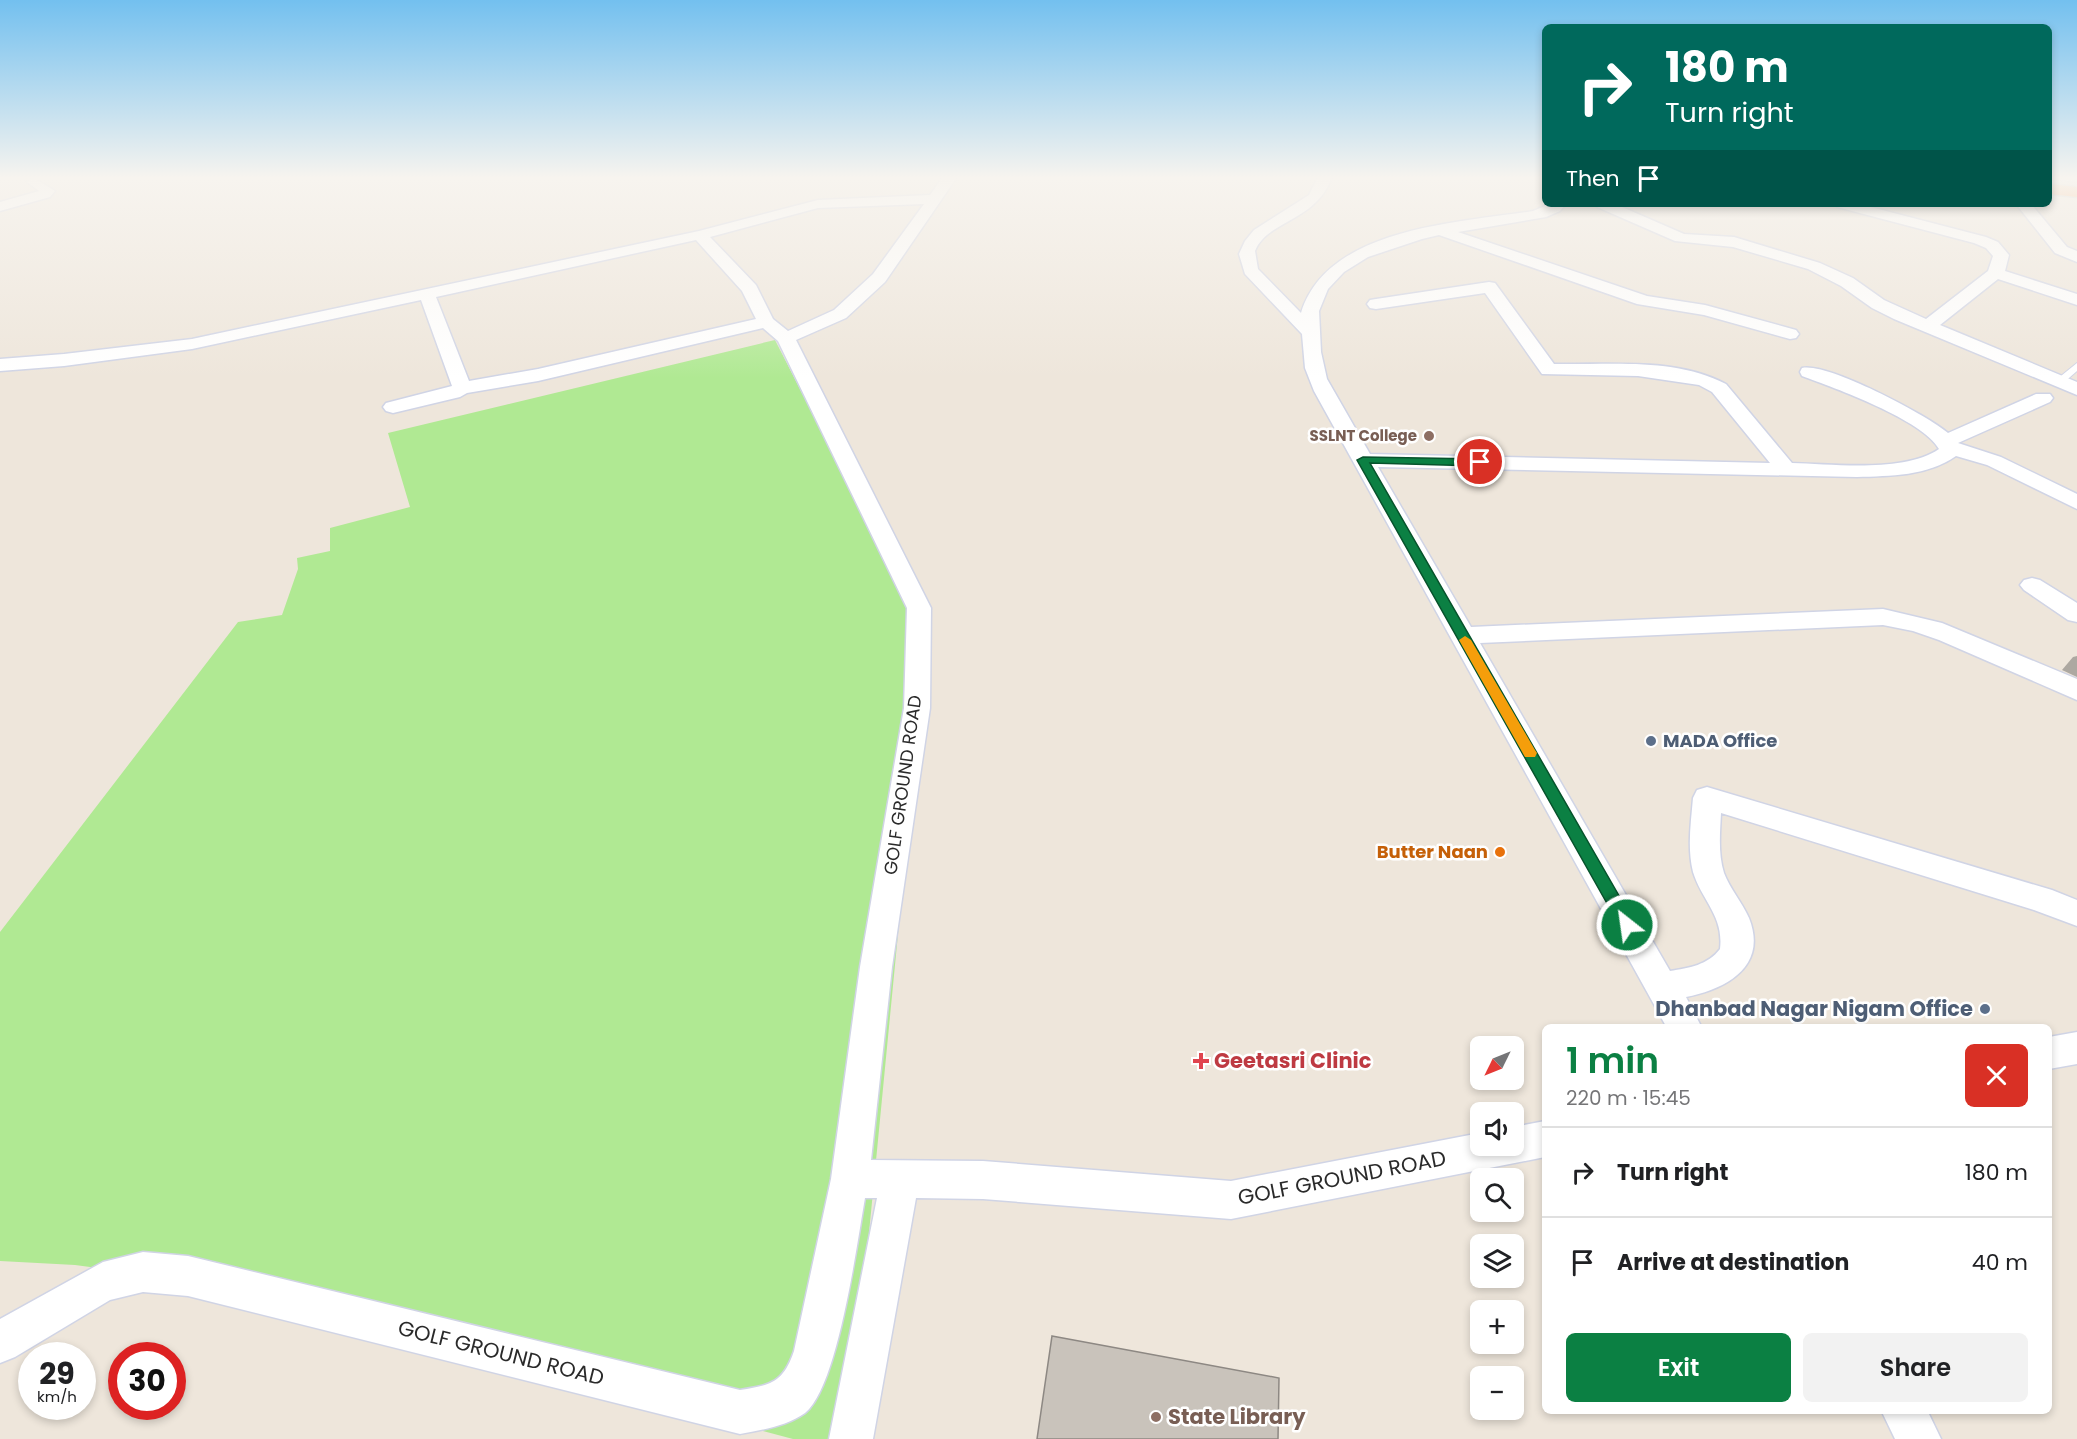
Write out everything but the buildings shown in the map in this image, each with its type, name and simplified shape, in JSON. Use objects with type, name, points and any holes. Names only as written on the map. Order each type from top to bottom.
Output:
[{"type":"street","points":[[0,365],[64,360],[192,344],[658,244]]},
{"type":"street","name":"GOLF GROUND ROAD","points":[[0,1342],[103,1282],[143,1272],[188,1276],[740,1412],[773,1407],[792,1397],[808,1374],[816,1351],[850,1179],[876,967],[918,708],[919,608],[776,330],[750,289],[708,244]]},
{"type":"street","points":[[393,407],[453,393],[462,388],[776,330],[840,314],[879,278],[903,244]]},
{"type":"street","points":[[1251,244],[1248,248],[1247,259],[1251,271],[1311,333]]},
{"type":"street","points":[[1386,244],[1342,265],[1327,278],[1316,295],[1310,312],[1311,355],[1318,380],[1683,1024]]},
{"type":"street","points":[[1481,244],[1635,298],[1660,305],[1705,310],[1790,333]]},
{"type":"street","points":[[1741,244],[1814,266],[1847,282],[1878,304],[1927,327],[2077,389]]},
{"type":"street","points":[[1927,327],[1996,273],[2002,259],[1990,244]]},
{"type":"street","points":[[2056,244],[2061,250],[2077,257]]},
{"type":"street","points":[[1996,273],[2077,300]]},
{"type":"street","points":[[1376,304],[1489,287],[1549,370],[1673,373],[1706,380],[1719,388],[1786,469]]},
{"type":"street","points":[[427,294],[462,388]]},
{"type":"street","points":[[1809,372],[1896,408],[1948,444],[1994,461],[2077,502]]},
{"type":"street","points":[[1948,444],[2043,398]]},
{"type":"street","points":[[1363,460],[1857,471],[1907,467],[1947,453],[1948,444]]},
{"type":"street","points":[[2032,585],[2077,614]]},
{"type":"street","points":[[1463,636],[1883,617],[1904,619],[1939,628],[1994,655],[2060,681],[2077,691]]},
{"type":"street","points":[[1662,987],[1697,982],[1719,974],[1734,957],[1739,937],[1732,917],[1709,873],[1705,846],[1707,798],[2041,899],[2077,913]]},
{"type":"street","points":[[2052,1052],[2077,1048]]},
{"type":"street","points":[[1524,1143],[1542,1140]]},
{"type":"street","name":"GOLF GROUND ROAD","points":[[850,1179],[983,1180],[1231,1200],[1470,1154]]},
{"type":"street","points":[[851,1439],[900,1179]]},
{"type":"street","points":[[1905,1414],[1919,1439]]},
{"type":"lane","points":[[2060,382],[2077,366]]},
{"type":"green space","points":[[775,340],[912,609],[921,697],[849,1439],[793,1439],[295,1306],[188,1280],[75,1265],[0,1261],[0,932],[238,622],[282,615],[298,569],[297,558],[330,551],[330,528],[410,507],[388,433]]},
{"type":"slow traffic","points":[[1465,640],[1530,753]]},
{"type":"place","name":"SSLNT College","points":[[1429,436]]},
{"type":"place","name":"MADA Office","points":[[1651,741]]},
{"type":"place","name":"Butter Naan","points":[[1500,852]]},
{"type":"place","name":"Dhanbad Nagar Nigam Office","points":[[1985,1009]]},
{"type":"place","name":"Geetasri Clinic","points":[[1201,1061]]},
{"type":"place","name":"State Library","points":[[1156,1417]]},
{"type":"route","points":[[1480,462],[1363,460],[1627,925]]}]
